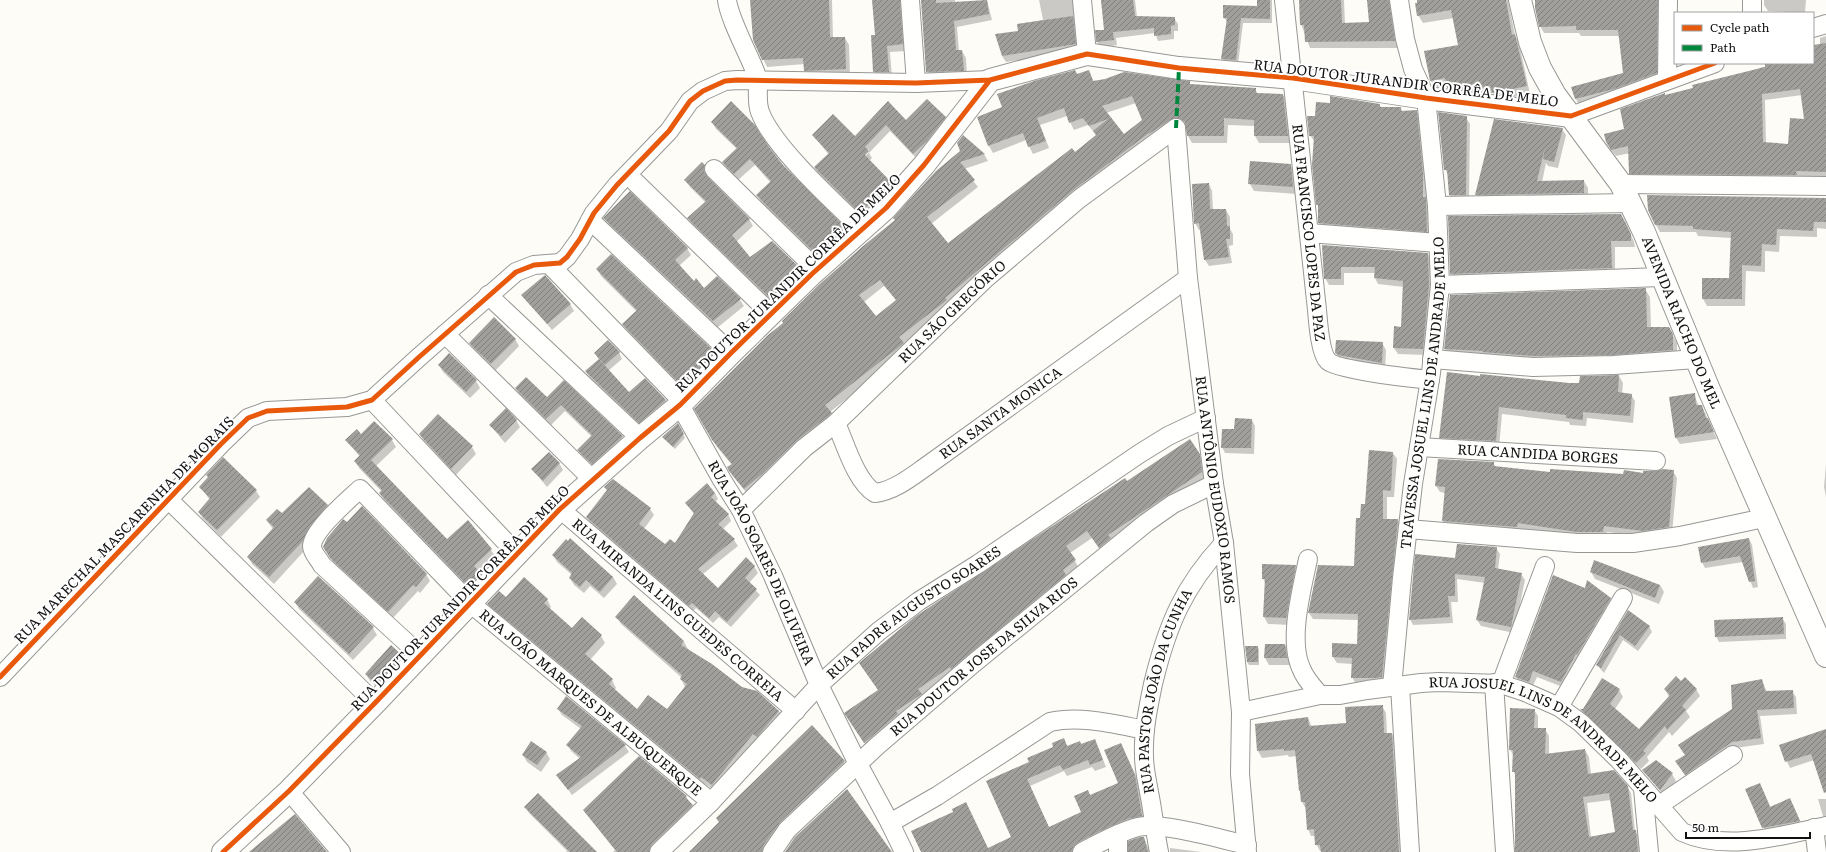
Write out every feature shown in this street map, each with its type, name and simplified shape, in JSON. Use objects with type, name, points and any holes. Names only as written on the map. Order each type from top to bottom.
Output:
[{"type":"street","points":[[910,0],[916,82]]},
{"type":"street","points":[[1082,0],[1087,54]]},
{"type":"street","name":"RUA FRANCISCO LOPES DA PAZ","points":[[1284,0],[1322,344],[1328,361],[1350,368],[1430,380]]},
{"type":"street","name":"TRAVESSA JOSUEL LINS DE ANDRADE MELO","points":[[1399,0],[1405,39],[1413,68],[1426,98],[1437,206],[1440,285],[1430,380],[1408,529],[1396,686],[1410,852]]},
{"type":"street","name":"AVENIDA RIACHO DO MEL","points":[[1520,0],[1530,42],[1540,68],[1555,95],[1626,194],[1764,518],[1826,656]]},
{"type":"street","points":[[1667,79],[1668,0]]},
{"type":"street","points":[[1752,0],[1752,12]]},
{"type":"street","points":[[723,2],[759,81],[757,101],[761,114],[780,144],[838,206],[863,230]]},
{"type":"street","points":[[1814,28],[1826,24]]},
{"type":"street","name":"RUA DOUTOR JURANDIR CORRÊA DE MELO","points":[[223,852],[289,790],[375,703],[560,509],[682,403],[771,314],[817,270],[863,230],[905,188],[990,80],[1087,54],[1179,68],[1293,78],[1426,98],[1571,116]]},
{"type":"street","points":[[1571,116],[1667,79],[1712,64]]},
{"type":"street","name":"RUA MARECHAL MASCARENHA DE MORAIS","points":[[0,677],[168,499],[248,418],[267,411],[346,407],[372,400],[444,334],[516,272],[534,265],[560,262],[567,257],[580,239],[590,220],[617,185],[670,131],[690,101],[703,91],[725,81],[800,80],[916,82],[990,80]]},
{"type":"street","name":"RUA ANTÔNIO EUDOXIO RAMOS","points":[[1176,128],[1188,278],[1214,484],[1224,543],[1241,712],[1240,774],[1247,849]]},
{"type":"street","name":"RUA SÃO GREGÓRIO","points":[[741,510],[804,448],[836,423],[984,280],[1079,199],[1176,128]]},
{"type":"street","points":[[714,169],[817,270]]},
{"type":"street","points":[[628,175],[771,314]]},
{"type":"street","points":[[1437,206],[1626,194],[1826,186]]},
{"type":"street","points":[[590,220],[731,353]]},
{"type":"street","points":[[1309,234],[1438,243]]},
{"type":"street","name":"RUA JOÃO SOARES DE OLIVEIRA","points":[[549,264],[682,403],[722,480],[741,510],[773,576],[819,685],[904,852]]},
{"type":"street","points":[[1440,285],[1662,277]]},
{"type":"street","name":"RUA SANTA MONICA","points":[[836,423],[858,473],[875,493],[883,492],[904,482],[924,468],[1188,278]]},
{"type":"street","points":[[488,295],[640,438]]},
{"type":"street","points":[[444,334],[593,480]]},
{"type":"street","points":[[1432,359],[1533,367],[1614,365],[1696,359]]},
{"type":"street","points":[[372,400],[517,554]]},
{"type":"street","name":"RUA PADRE AUGUSTO SOARES","points":[[659,852],[711,802],[819,685],[879,631],[919,601],[978,564],[1139,454],[1168,436],[1206,418]]},
{"type":"street","name":"RUA CANDIDA BORGES","points":[[1419,447],[1656,461]]},
{"type":"street","name":"RUA DOUTOR JOSE DA SILVA RIOS","points":[[772,852],[787,830],[858,764],[952,682],[1122,542],[1173,504],[1214,484]]},
{"type":"street","name":"RUA JOÃO MARQUES DE ALBUQUERQUE","points":[[420,655],[322,565],[312,547],[319,531],[360,489],[470,602],[711,802]]},
{"type":"street","points":[[168,499],[375,703]]},
{"type":"street","name":"RUA MIRANDA LINS GUEDES CORREIA","points":[[560,509],[796,711]]},
{"type":"street","points":[[1408,529],[1577,543],[1633,543],[1680,536],[1764,518]]},
{"type":"street","name":"RUA PASTOR JOÃO DA CUNHA","points":[[1159,852],[1144,757],[1145,730],[1164,639],[1173,617],[1196,577],[1224,543]]},
{"type":"street","points":[[1308,559],[1301,593],[1296,642],[1300,667],[1305,677],[1320,696]]},
{"type":"street","points":[[1506,852],[1498,684],[1545,566]]},
{"type":"street","points":[[1559,707],[1623,598]]},
{"type":"street","name":"RUA JOSUEL LINS DE ANDRADE MELO","points":[[1241,712],[1320,696],[1340,695],[1396,686],[1440,682],[1498,684],[1525,692],[1559,707],[1581,723],[1601,740],[1658,806],[1682,832],[1692,839],[1734,849],[1820,827]]},
{"type":"street","points":[[890,823],[937,796],[1050,722],[1062,719],[1080,720],[1145,730]]},
{"type":"street","points":[[1658,806],[1733,755]]},
{"type":"street","points":[[1643,789],[1649,852]]},
{"type":"street","points":[[289,790],[341,852]]},
{"type":"street","points":[[1082,852],[1118,834],[1137,828],[1154,825],[1247,849]]},
{"type":"street","points":[[1817,852],[1820,827]]},
{"type":"street","points":[[1118,834],[1118,852]]},
{"type":"building","points":[[750,0],[829,0],[830,37],[845,37],[846,69],[804,71],[803,58],[762,60],[753,40]]},
{"type":"building","points":[[872,0],[900,0],[903,44],[887,46],[889,72],[873,72],[871,35],[875,35]]},
{"type":"building","points":[[921,0],[936,0],[936,3],[987,0],[989,14],[954,21],[956,50],[962,50],[964,71],[926,72]]},
{"type":"building","points":[[1101,0],[1133,0],[1135,16],[1175,17],[1175,25],[1171,26],[1171,34],[1154,36],[1154,28],[1113,32],[1114,40],[1096,42],[1095,30],[1104,30]]},
{"type":"building","points":[[1257,0],[1270,0],[1270,19],[1241,18],[1236,60],[1221,59],[1227,18],[1223,18],[1223,5],[1257,6]]},
{"type":"building","points":[[1299,0],[1341,0],[1342,23],[1369,22],[1367,0],[1389,0],[1395,41],[1305,42],[1304,25],[1300,25]]},
{"type":"building","points":[[1417,0],[1506,0],[1512,35],[1515,34],[1527,86],[1492,93],[1490,86],[1467,91],[1447,88],[1445,78],[1430,81],[1424,51],[1458,45],[1451,10],[1417,16],[1415,3],[1417,3]]},
{"type":"building","points":[[1535,0],[1658,0],[1657,73],[1614,89],[1575,99],[1571,87],[1623,73],[1618,30],[1576,30],[1576,26],[1539,27]]},
{"type":"building","points":[[1073,16],[1076,44],[1002,56],[995,34],[1018,31],[1017,24]]},
{"type":"building","points":[[1826,43],[1826,172],[1796,171],[1797,175],[1629,174],[1628,146],[1611,150],[1606,142],[1604,134],[1624,129],[1620,109],[1665,93],[1665,95],[1693,88],[1692,85],[1765,67],[1765,64],[1814,64],[1814,45]],"holes":[[[1800,89],[1804,119],[1790,118],[1788,144],[1763,142],[1762,94]]]},
{"type":"building","points":[[1075,70],[1077,74],[1089,70],[1093,81],[1105,79],[1124,72],[1190,81],[1190,84],[1256,88],[1256,93],[1283,94],[1288,136],[1254,136],[1254,120],[1224,118],[1224,136],[1187,136],[1185,122],[1176,118],[1149,133],[1072,191],[945,298],[947,300],[899,337],[904,343],[825,405],[832,413],[797,440],[761,475],[744,489],[729,471],[727,467],[732,464],[712,440],[694,409],[768,335],[783,323],[782,321],[822,282],[895,220],[893,218],[936,171],[960,151],[957,143],[963,135],[985,154],[960,162],[975,180],[927,217],[948,243],[1072,148],[1075,152],[1096,135],[1093,131],[1108,119],[1089,126],[1083,118],[1069,123],[1064,108],[1037,118],[1046,141],[1028,147],[1023,133],[988,146],[977,117],[1002,107],[997,94],[1037,80]],"holes":[[[1132,96],[1142,120],[1124,134],[1102,106]],[[880,280],[896,300],[876,316],[859,295]]]},
{"type":"building","points":[[1330,96],[1380,104],[1380,107],[1401,107],[1401,111],[1417,110],[1423,173],[1423,197],[1426,197],[1427,232],[1318,223],[1318,205],[1316,205],[1312,165],[1314,136],[1309,136],[1307,116],[1315,116],[1316,102],[1330,103]]},
{"type":"building","points":[[927,99],[946,117],[927,141],[913,154],[886,125],[865,147],[869,151],[865,155],[892,183],[878,198],[877,197],[860,213],[814,167],[829,153],[812,135],[833,114],[855,136],[888,101],[906,120]]},
{"type":"building","points":[[731,101],[755,125],[783,165],[845,227],[816,254],[756,195],[771,181],[750,159],[734,174],[722,162],[737,148],[711,122]]},
{"type":"building","points":[[1438,112],[1467,116],[1466,195],[1449,195],[1447,170],[1444,170]]},
{"type":"building","points":[[1494,119],[1563,128],[1554,162],[1543,159],[1545,147],[1537,181],[1584,180],[1584,193],[1475,195]]},
{"type":"building","points":[[1250,161],[1291,164],[1293,187],[1248,184]]},
{"type":"building","points":[[702,162],[705,165],[704,171],[707,176],[750,219],[732,235],[750,257],[772,241],[800,268],[770,298],[687,218],[706,201],[684,180]]},
{"type":"building","points":[[1209,183],[1210,209],[1226,209],[1227,226],[1230,226],[1230,239],[1226,239],[1229,257],[1204,260],[1199,223],[1194,224],[1192,184]]},
{"type":"building","points":[[630,191],[688,248],[675,260],[694,281],[696,278],[704,288],[717,276],[741,299],[713,321],[603,218]]},
{"type":"building","points":[[1647,195],[1826,198],[1826,222],[1814,222],[1813,231],[1777,229],[1776,245],[1762,244],[1761,266],[1742,265],[1742,299],[1702,299],[1702,278],[1729,278],[1731,232],[1693,229],[1693,226],[1655,225],[1648,210]]},
{"type":"building","points":[[1621,214],[1631,234],[1631,241],[1611,241],[1612,268],[1450,274],[1448,216]]},
{"type":"building","points":[[1322,245],[1428,253],[1429,285],[1423,349],[1393,348],[1394,326],[1401,327],[1403,281],[1374,278],[1375,267],[1341,267],[1341,279],[1324,279]]},
{"type":"building","points":[[611,254],[715,352],[682,386],[622,324],[637,310],[596,269]]},
{"type":"building","points":[[545,275],[571,304],[547,324],[521,295]]},
{"type":"building","points":[[1646,288],[1647,327],[1669,327],[1673,334],[1673,350],[1613,355],[1533,356],[1444,349],[1450,295]]},
{"type":"building","points":[[494,317],[516,339],[491,364],[469,343]]},
{"type":"building","points":[[608,340],[620,352],[605,365],[594,353]]},
{"type":"building","points":[[1336,340],[1383,342],[1382,363],[1338,355],[1335,353]]},
{"type":"building","points":[[449,353],[477,380],[466,392],[438,365]]},
{"type":"building","points":[[599,359],[629,392],[645,378],[666,400],[639,423],[585,371]]},
{"type":"building","points":[[1447,372],[1569,383],[1579,383],[1580,376],[1619,375],[1618,392],[1632,394],[1630,416],[1583,412],[1583,420],[1566,418],[1566,415],[1499,407],[1496,441],[1439,438]]},
{"type":"building","points":[[526,377],[547,397],[564,380],[623,436],[592,464],[577,450],[592,435],[561,405],[546,419],[515,388]]},
{"type":"building","points":[[1695,393],[1696,405],[1702,405],[1706,418],[1708,418],[1714,432],[1675,438],[1669,397]]},
{"type":"building","points":[[506,408],[517,420],[501,436],[489,425]]},
{"type":"building","points":[[438,414],[473,446],[451,469],[419,434]]},
{"type":"building","points":[[1235,418],[1252,419],[1251,448],[1221,448],[1222,429],[1234,429]]},
{"type":"building","points":[[374,421],[393,439],[371,460],[447,539],[468,520],[492,549],[474,566],[481,573],[469,587],[379,493],[382,490],[354,461],[360,455],[345,440],[357,429],[361,434]]},
{"type":"building","points":[[678,423],[684,434],[673,447],[662,437]]},
{"type":"building","points":[[1190,439],[1200,454],[1202,472],[1108,535],[1111,538],[1099,548],[1087,531],[1066,546],[1076,560],[1063,570],[1066,575],[951,669],[950,667],[918,689],[922,694],[896,711],[898,714],[864,743],[844,713],[878,690],[859,663],[916,616],[1125,478],[1127,481]]},
{"type":"building","points":[[1369,450],[1393,452],[1391,491],[1383,490],[1383,519],[1398,519],[1382,677],[1351,678],[1352,658],[1332,657],[1332,643],[1357,644],[1358,614],[1308,613],[1318,565],[1354,566],[1356,518],[1360,518],[1361,504],[1365,504]]},
{"type":"building","points":[[549,452],[560,463],[543,481],[531,469]]},
{"type":"building","points":[[223,457],[257,490],[217,530],[198,512],[210,498],[199,487],[208,477],[206,475]]},
{"type":"building","points":[[1438,459],[1494,462],[1494,466],[1550,472],[1550,469],[1623,474],[1624,470],[1643,473],[1643,471],[1656,471],[1663,469],[1674,470],[1669,527],[1643,531],[1604,526],[1603,532],[1577,532],[1518,523],[1517,527],[1442,521],[1445,487],[1435,486]]},
{"type":"building","points":[[613,479],[651,508],[639,524],[665,544],[670,539],[675,543],[694,513],[685,503],[707,483],[715,493],[711,497],[729,514],[718,524],[735,539],[698,569],[718,588],[746,557],[755,566],[745,578],[757,589],[727,622],[715,611],[709,618],[692,603],[689,606],[586,517],[607,490],[604,487]]},
{"type":"building","points":[[309,487],[328,505],[310,526],[302,542],[269,577],[247,557],[274,527],[266,520],[277,509],[282,513]]},
{"type":"building","points":[[362,506],[427,574],[416,587],[413,585],[388,612],[330,558],[323,547],[327,538],[343,519],[347,522]]},
{"type":"building","points":[[570,538],[613,577],[600,592],[586,580],[580,587],[569,578],[572,573],[552,555],[566,539],[568,541]]},
{"type":"building","points":[[1749,538],[1755,581],[1749,582],[1740,556],[1701,563],[1698,547]]},
{"type":"building","points":[[1457,544],[1497,547],[1495,568],[1522,573],[1511,627],[1476,620],[1485,577],[1455,574],[1455,596],[1448,596],[1450,617],[1409,620],[1415,554],[1455,558]]},
{"type":"building","points":[[1594,560],[1660,585],[1655,598],[1590,572]]},
{"type":"building","points":[[1262,564],[1296,565],[1286,618],[1263,617],[1265,579],[1262,579]]},
{"type":"building","points":[[1553,575],[1585,588],[1587,580],[1611,598],[1577,655],[1576,654],[1561,682],[1533,671],[1529,682],[1515,677]]},
{"type":"building","points":[[318,576],[374,627],[349,654],[294,602]]},
{"type":"building","points":[[524,577],[548,599],[544,603],[572,628],[582,617],[602,635],[585,654],[613,679],[609,684],[637,709],[648,695],[667,709],[687,684],[680,679],[682,675],[615,617],[634,595],[684,641],[681,645],[712,664],[742,687],[757,691],[779,711],[757,737],[753,734],[712,785],[701,777],[700,779],[487,604],[499,591],[506,597]]},
{"type":"building","points":[[1628,610],[1650,626],[1635,646],[1620,635],[1601,668],[1596,665]]},
{"type":"building","points":[[1783,617],[1784,634],[1715,637],[1714,620]]},
{"type":"building","points":[[1265,644],[1285,644],[1287,658],[1264,658]]},
{"type":"building","points":[[391,645],[403,656],[376,684],[365,674]]},
{"type":"building","points":[[1245,646],[1258,646],[1258,662],[1247,662]]},
{"type":"building","points":[[1676,676],[1681,681],[1685,677],[1697,689],[1682,706],[1686,710],[1667,730],[1665,726],[1643,751],[1646,753],[1636,763],[1580,709],[1583,709],[1602,678],[1620,689],[1610,704],[1639,729],[1670,695],[1664,689]]},
{"type":"building","points":[[1762,679],[1765,691],[1793,690],[1794,708],[1757,710],[1761,738],[1732,742],[1685,775],[1675,761],[1685,755],[1678,745],[1732,709],[1731,685]]},
{"type":"building","points":[[566,696],[626,745],[568,790],[556,775],[581,757],[566,745],[582,726],[557,709]]},
{"type":"building","points":[[1383,705],[1384,733],[1392,733],[1399,852],[1321,852],[1320,845],[1315,845],[1314,829],[1307,830],[1305,802],[1301,802],[1295,750],[1284,751],[1284,749],[1257,751],[1255,724],[1308,717],[1309,726],[1346,723],[1345,707]]},
{"type":"building","points":[[1510,708],[1535,709],[1534,728],[1546,728],[1545,754],[1585,749],[1588,774],[1614,770],[1628,786],[1633,830],[1636,830],[1638,852],[1515,852],[1515,772],[1512,772],[1513,750],[1509,750]],"holes":[[[1609,793],[1615,832],[1589,837],[1583,797]]]},
{"type":"building","points":[[812,725],[845,761],[780,822],[763,846],[762,852],[689,852],[719,822],[716,818]]},
{"type":"building","points":[[1826,729],[1826,792],[1824,793],[1811,754],[1785,762],[1779,745]]},
{"type":"building","points":[[1064,738],[1067,746],[1080,741],[1081,744],[1095,739],[1103,760],[1090,765],[1088,760],[1063,770],[1060,765],[1027,779],[1049,827],[1081,812],[1074,796],[1088,790],[1090,795],[1118,783],[1104,750],[1121,743],[1135,775],[1142,816],[1127,819],[1098,832],[1077,843],[1073,847],[1072,852],[921,852],[911,831],[953,812],[952,809],[966,802],[988,848],[1011,837],[986,781],[1029,762],[1027,758],[1053,747],[1052,743]]},
{"type":"building","points":[[531,741],[547,752],[537,765],[522,755]]},
{"type":"building","points":[[639,756],[687,796],[685,797],[693,805],[652,844],[649,852],[617,852],[583,810]]},
{"type":"building","points":[[1656,760],[1673,773],[1660,790],[1642,770]]},
{"type":"building","points":[[1760,783],[1770,807],[1790,798],[1800,821],[1762,828],[1745,789]]},
{"type":"building","points":[[847,789],[892,852],[785,852],[795,837]]},
{"type":"building","points":[[538,793],[597,852],[570,852],[524,807]]},
{"type":"building","points":[[295,814],[327,852],[249,852]]},
{"type":"building","points":[[1144,837],[1148,852],[1128,852],[1128,841]]},
{"type":"marked path","points":[[1176,128],[1179,68]]},
{"type":"cycle path","points":[[223,852],[289,791],[560,509],[640,438],[680,405],[813,273],[886,208],[924,165],[990,80],[1087,54],[1179,68],[1293,78],[1426,98],[1571,116],[1712,64]]},
{"type":"cycle path","points":[[0,677],[221,444],[248,418],[267,411],[347,407],[372,400],[516,272],[534,265],[560,263],[567,257],[580,239],[594,213],[617,185],[669,131],[690,101],[703,91],[725,81],[737,80],[916,83],[990,80]]}]
